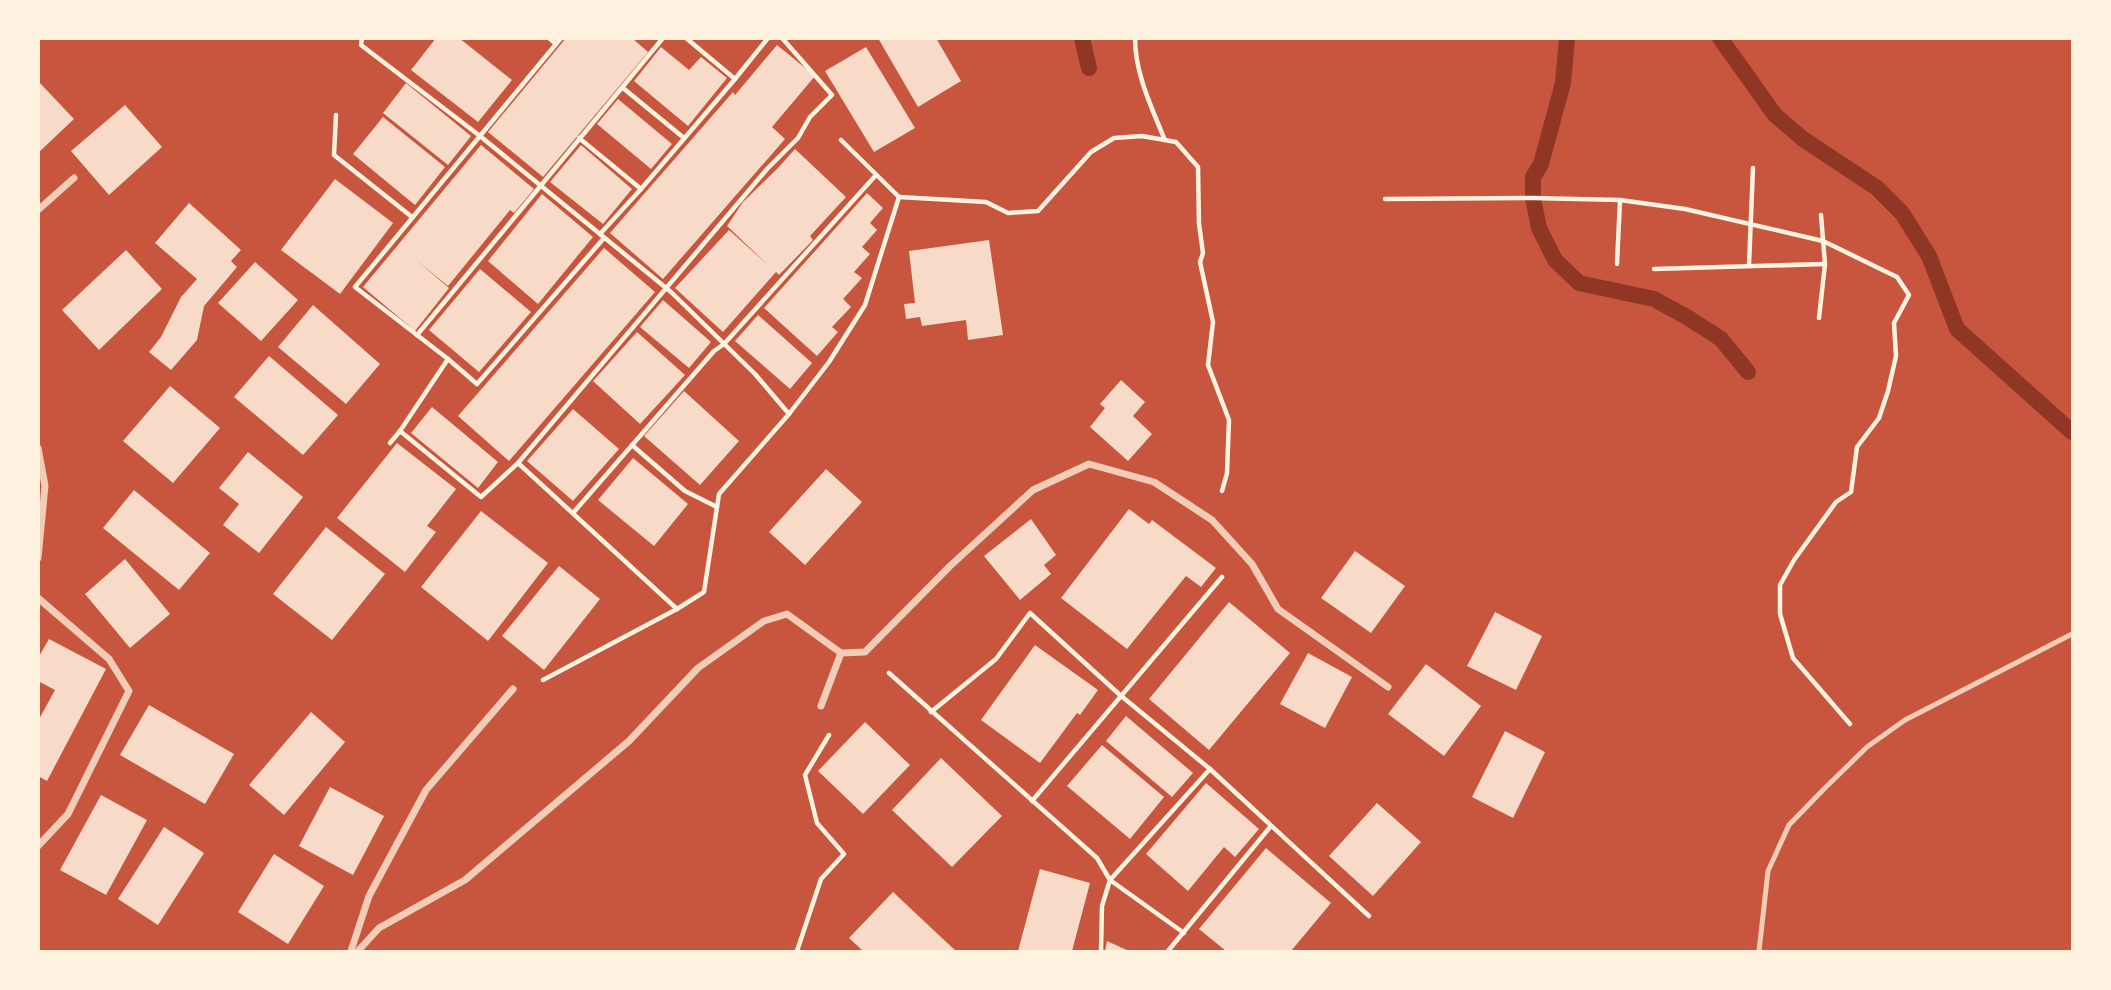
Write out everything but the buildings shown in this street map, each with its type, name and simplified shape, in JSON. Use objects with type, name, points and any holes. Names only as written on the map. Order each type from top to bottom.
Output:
[{"type":"street","points":[[38,210],[74,178]]},
{"type":"street","points":[[38,448],[45,486],[38,558]]},
{"type":"street","points":[[358,951],[379,928],[465,880],[629,741],[698,668],[764,621],[787,614],[841,653],[865,652],[950,566],[1033,491],[1089,464],[1154,482],[1212,520],[1252,564],[1278,609],[1388,687]]},
{"type":"street","points":[[38,598],[109,659],[129,691],[68,814],[38,846]]},
{"type":"street","points":[[821,706],[841,653]]},
{"type":"street","points":[[351,951],[369,896],[426,790],[513,688]]},
{"type":"lane","points":[[1759,951],[1768,871],[1789,825],[1867,747],[1905,720],[2073,634]]},
{"type":"path","points":[[362,38],[361,45],[480,136],[666,289],[755,374],[789,414]]},
{"type":"path","points":[[550,38],[556,44]]},
{"type":"path","points":[[561,38],[355,287],[477,384],[768,38]]},
{"type":"path","points":[[416,335],[663,38]]},
{"type":"path","points":[[686,38],[735,79]]},
{"type":"path","points":[[400,432],[481,497],[518,463],[767,169],[798,138],[810,117],[832,95],[782,38]]},
{"type":"path","points":[[1135,38],[1138,67],[1164,139]]},
{"type":"path","points":[[623,88],[684,138]]},
{"type":"path","points":[[336,115],[334,155],[412,217]]},
{"type":"path","points":[[841,140],[899,197],[986,202],[1008,213],[1038,211],[1091,152],[1114,138],[1142,136],[1176,142],[1198,167],[1199,224],[1203,253],[1200,262],[1213,322],[1208,365],[1229,420],[1227,473],[1212,520]]},
{"type":"path","points":[[579,138],[642,189]]},
{"type":"path","points":[[1749,265],[1753,168]]},
{"type":"path","points":[[573,513],[714,351],[724,344],[876,175]]},
{"type":"path","points":[[513,688],[536,683],[704,592],[719,494],[789,414],[829,362],[865,305],[899,197]]},
{"type":"path","points":[[1385,199],[1620,200],[1685,209],[1823,241],[1897,277],[1909,295],[1894,323],[1896,356],[1879,418],[1857,447],[1851,492],[1836,502],[1823,519],[1780,585],[1780,614],[1794,658],[1840,710],[1867,747]]},
{"type":"path","points":[[1617,264],[1620,200]]},
{"type":"path","points":[[1819,318],[1825,264],[1821,215]]},
{"type":"path","points":[[1654,269],[1825,264]]},
{"type":"path","points":[[390,443],[447,359]]},
{"type":"path","points":[[632,445],[685,491],[717,507]]},
{"type":"path","points":[[518,463],[677,609]]},
{"type":"path","points":[[1032,801],[1223,576]]},
{"type":"path","points":[[931,712],[996,659],[1030,613],[1120,695],[1210,769],[1369,915]]},
{"type":"path","points":[[865,652],[1097,858],[1110,880],[1184,933]]},
{"type":"path","points":[[797,951],[821,879],[844,854],[817,823],[805,775],[830,734],[835,706],[827,690]]},
{"type":"path","points":[[1101,951],[1102,905],[1110,880],[1210,769]]},
{"type":"path","points":[[1168,951],[1271,826]]},
{"type":"waterway","points":[[1082,38],[1089,68]]},
{"type":"waterway","points":[[1567,38],[1563,83],[1541,164],[1533,177],[1533,198],[1539,228],[1555,260],[1579,283],[1654,299],[1687,317],[1721,339],[1748,372]]},
{"type":"waterway","points":[[1720,38],[1775,115],[1803,139],[1877,188],[1902,213],[1929,256],[1957,329],[2072,432]]}]
